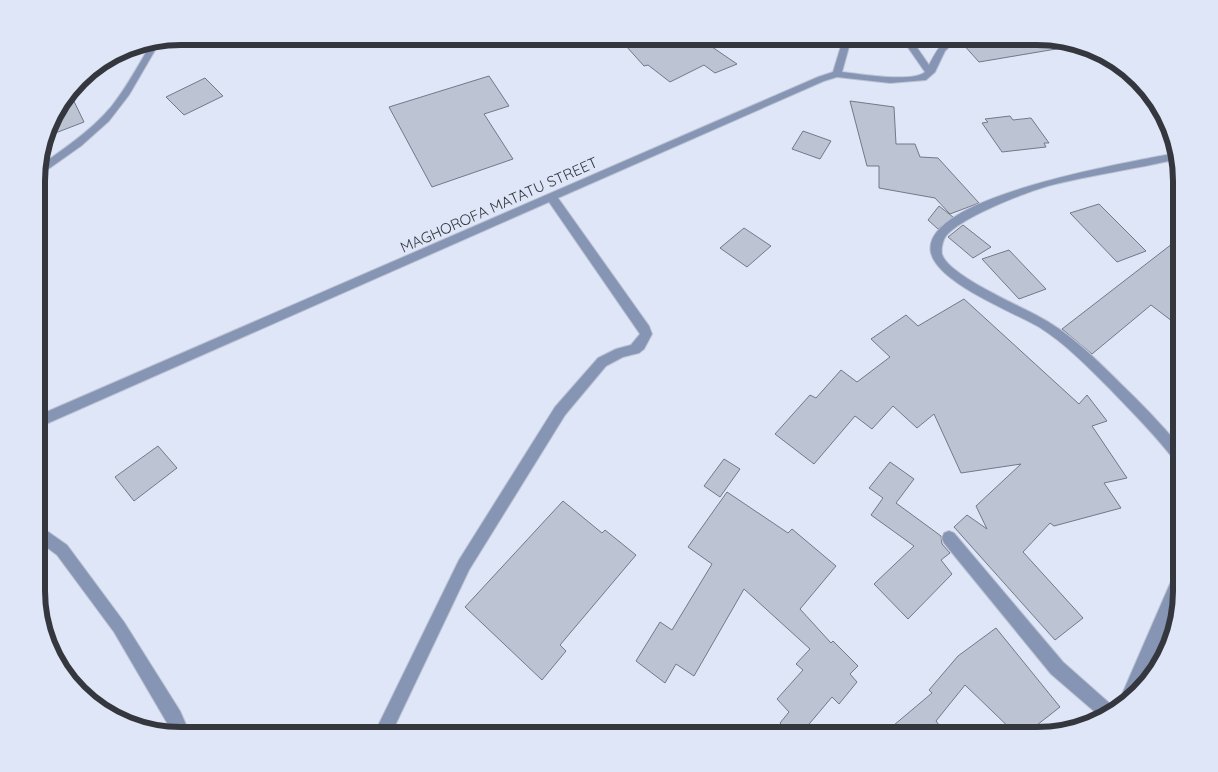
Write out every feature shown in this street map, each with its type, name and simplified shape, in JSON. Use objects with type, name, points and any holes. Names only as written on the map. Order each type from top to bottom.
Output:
[{"type":"street","points":[[837,74],[845,45]]},
{"type":"street","points":[[910,45],[930,72],[941,50],[946,45]]},
{"type":"street","points":[[46,168],[94,129],[113,110],[132,84],[152,49]]},
{"type":"street","name":"MAGHOROFA MATATU STREET","points":[[45,419],[821,79],[837,74],[890,80],[909,80],[922,78],[930,72]]},
{"type":"street","points":[[1170,157],[1053,181],[1012,195],[961,220],[942,232],[937,242],[937,255],[946,268],[965,282],[1044,324],[1067,341],[1144,415],[1173,448]]},
{"type":"street","points":[[385,727],[464,565],[560,412],[602,362],[620,353],[635,349],[640,345],[646,334],[645,329],[552,198]]},
{"type":"street","points":[[45,537],[62,550],[119,627],[179,727]]},
{"type":"street","points":[[949,538],[1057,668],[1104,710]]},
{"type":"street","points":[[1134,685],[1173,596]]},
{"type":"building","points":[[625,45],[709,45],[737,64],[715,73],[704,65],[670,82],[648,65],[644,66]]},
{"type":"building","points":[[964,45],[1037,45],[1063,48],[979,62]]},
{"type":"building","points":[[489,76],[509,106],[484,114],[513,159],[432,187],[389,107]]},
{"type":"building","points":[[205,78],[223,96],[184,115],[166,97]]},
{"type":"building","points":[[73,99],[84,122],[53,134],[63,113]]},
{"type":"building","points":[[850,101],[894,107],[896,144],[915,144],[920,157],[938,158],[979,203],[950,214],[935,198],[879,188],[879,166],[867,166]]},
{"type":"building","points":[[1010,116],[1013,120],[1031,118],[1049,143],[1044,143],[1046,147],[1002,152],[982,123],[988,122],[985,119]]},
{"type":"building","points":[[803,131],[831,141],[820,159],[792,149]]},
{"type":"building","points":[[1099,204],[1146,251],[1117,262],[1070,213]]},
{"type":"building","points":[[939,206],[953,217],[938,229],[928,220]]},
{"type":"building","points":[[963,225],[991,247],[973,258],[948,237]]},
{"type":"building","points":[[744,228],[771,246],[747,267],[720,248]]},
{"type":"building","points":[[1173,243],[1173,322],[1151,305],[1092,354],[1062,329]]},
{"type":"building","points":[[1009,250],[1046,289],[1019,299],[982,259]]},
{"type":"building","points":[[964,299],[1079,404],[1087,395],[1107,421],[1092,426],[1127,478],[1104,483],[1121,508],[1054,526],[1050,523],[1023,552],[1083,618],[1055,640],[954,527],[967,515],[987,529],[976,506],[1021,464],[961,473],[934,414],[917,428],[893,406],[872,429],[855,416],[814,464],[775,434],[810,395],[816,398],[841,370],[857,382],[890,357],[871,339],[906,315],[918,326]]},
{"type":"building","points":[[158,446],[177,468],[134,501],[115,477]]},
{"type":"building","points":[[724,459],[740,469],[720,497],[704,486]]},
{"type":"building","points":[[890,462],[914,479],[896,503],[941,536],[942,544],[950,553],[941,560],[952,574],[908,619],[874,584],[914,546],[871,515],[883,498],[869,488]]},
{"type":"building","points":[[727,492],[788,533],[792,529],[836,566],[800,609],[831,643],[833,641],[858,666],[850,674],[857,682],[839,704],[832,697],[807,727],[783,727],[780,723],[789,712],[777,699],[803,670],[796,664],[810,649],[744,589],[694,676],[676,664],[665,683],[636,661],[660,622],[672,630],[712,564],[688,547]]},
{"type":"building","points":[[563,501],[602,533],[605,530],[636,555],[560,645],[566,651],[542,680],[465,607]]},
{"type":"building","points":[[996,628],[1060,707],[1037,725],[1039,727],[1009,727],[965,685],[936,721],[941,727],[892,727],[932,693],[929,690],[958,656]]}]
